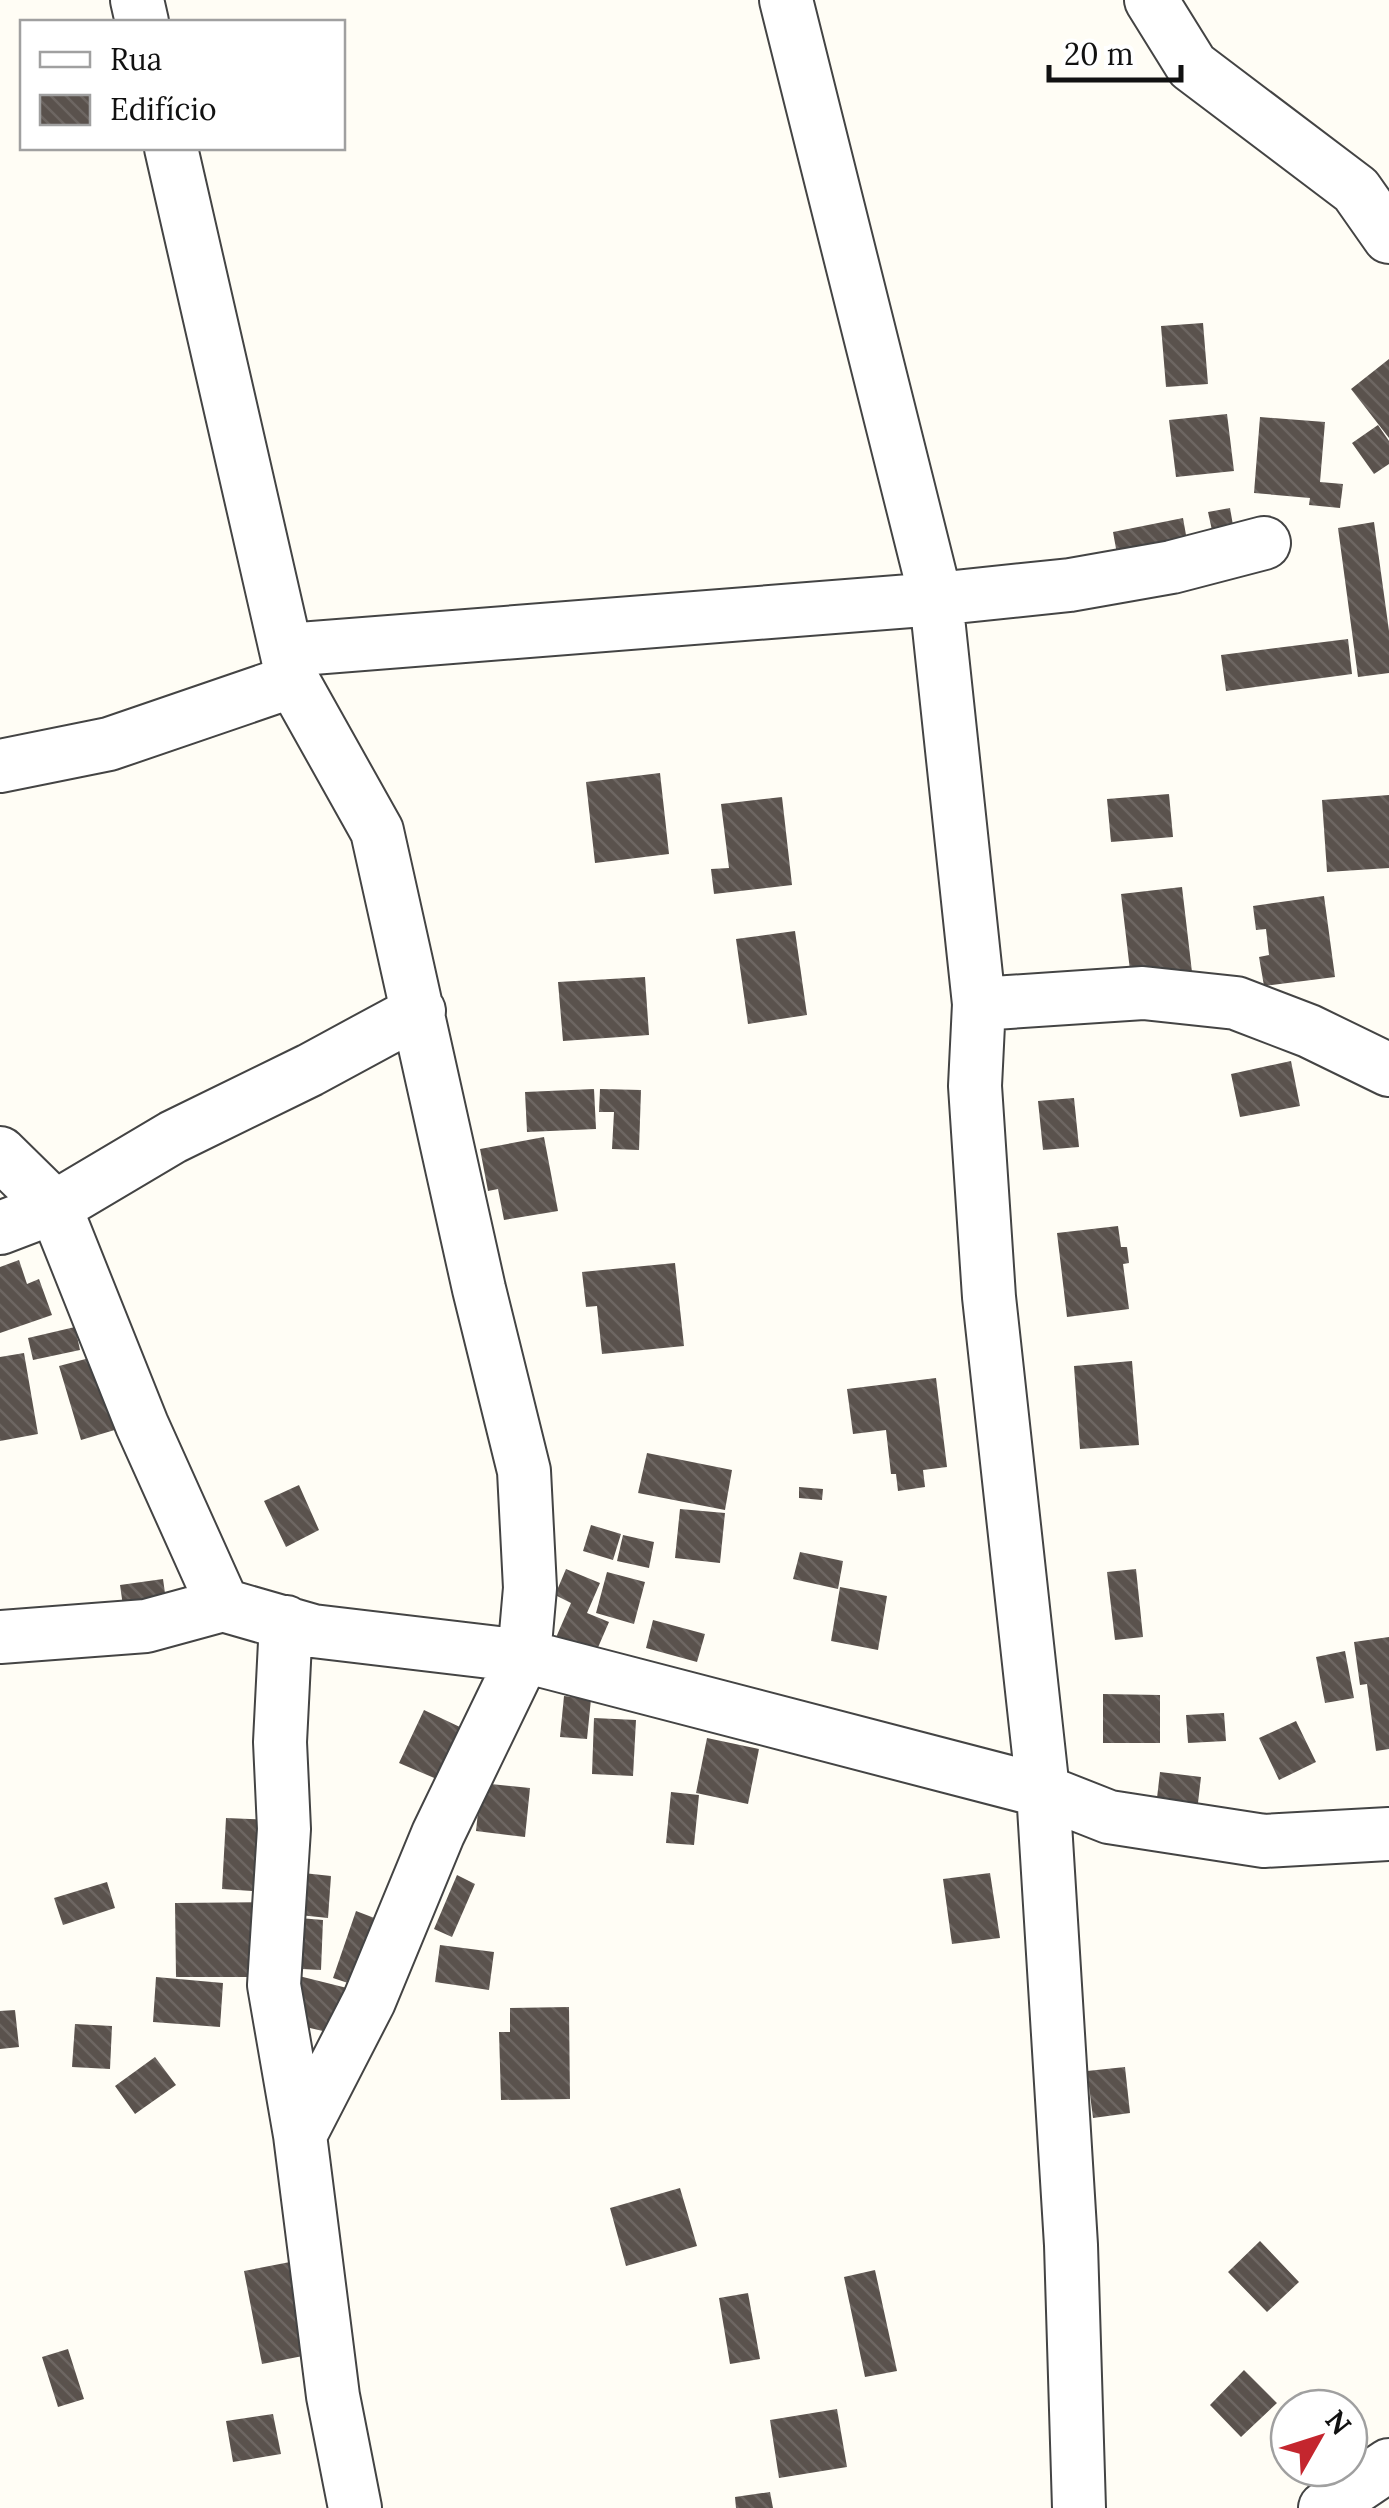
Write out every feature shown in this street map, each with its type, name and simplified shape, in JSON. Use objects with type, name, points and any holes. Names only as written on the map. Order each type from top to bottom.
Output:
[{"type":"street","points":[[786,0],[936,600],[979,1004],[975,1086],[989,1297],[1043,1792],[1071,2245],[1079,2508]]},
{"type":"street","points":[[1151,0],[1192,66],[1356,190],[1389,237]]},
{"type":"street","points":[[171,150],[290,666],[377,832],[524,1471],[530,1588],[524,1656],[438,1834],[369,2000],[300,2135]]},
{"type":"street","points":[[0,766],[110,744],[290,666],[1070,584],[1172,567],[1264,542]]},
{"type":"street","points":[[979,1004],[1144,993],[1236,1003],[1308,1031],[1389,1070]]},
{"type":"street","points":[[0,1228],[55,1207],[173,1137],[310,1070],[418,1011]]},
{"type":"street","points":[[0,1152],[55,1207],[142,1425],[223,1605]]},
{"type":"street","points":[[0,1637],[146,1626],[223,1605],[313,1630],[524,1656],[1043,1792],[1110,1817],[1264,1840],[1389,1834]]},
{"type":"street","points":[[286,1622],[280,1742],[284,1829],[274,1985],[300,2135],[333,2396],[355,2508]]},
{"type":"street","points":[[1325,2508],[1389,2465]]},
{"type":"building","points":[[1203,323],[1208,384],[1166,387],[1161,326]]},
{"type":"building","points":[[1389,359],[1389,438],[1351,389]]},
{"type":"building","points":[[1227,414],[1234,471],[1176,477],[1169,420]]},
{"type":"building","points":[[1260,417],[1325,422],[1320,482],[1343,484],[1340,508],[1309,505],[1310,498],[1254,493]]},
{"type":"building","points":[[1378,425],[1389,441],[1389,464],[1374,474],[1352,443]]},
{"type":"building","points":[[1230,508],[1234,531],[1213,535],[1208,512]]},
{"type":"building","points":[[1183,518],[1189,552],[1119,565],[1113,532]]},
{"type":"building","points":[[1374,522],[1389,631],[1389,673],[1358,677],[1338,528]]},
{"type":"building","points":[[1348,639],[1352,674],[1226,691],[1221,655]]},
{"type":"building","points":[[660,773],[669,854],[595,863],[586,782]]},
{"type":"building","points":[[1169,794],[1173,837],[1111,842],[1107,799]]},
{"type":"building","points":[[1389,795],[1389,868],[1327,872],[1322,800]]},
{"type":"building","points":[[782,797],[792,885],[714,894],[711,869],[729,868],[721,804]]},
{"type":"building","points":[[1182,887],[1192,972],[1131,979],[1121,894]]},
{"type":"building","points":[[1324,896],[1335,977],[1264,986],[1259,957],[1269,955],[1266,929],[1256,930],[1253,906]]},
{"type":"building","points":[[795,931],[807,1015],[748,1024],[736,939]]},
{"type":"building","points":[[645,977],[649,1035],[563,1041],[558,982]]},
{"type":"building","points":[[1291,1061],[1300,1106],[1240,1117],[1231,1074]]},
{"type":"building","points":[[594,1089],[596,1129],[527,1132],[525,1092]]},
{"type":"building","points":[[600,1089],[641,1090],[639,1150],[612,1149],[614,1112],[599,1112]]},
{"type":"building","points":[[1074,1098],[1079,1147],[1043,1150],[1038,1101]]},
{"type":"building","points":[[544,1137],[558,1211],[504,1220],[498,1189],[488,1191],[480,1149]]},
{"type":"building","points":[[1118,1226],[1121,1247],[1127,1247],[1129,1263],[1123,1264],[1129,1309],[1067,1317],[1057,1233]]},
{"type":"building","points":[[19,1260],[27,1284],[39,1279],[52,1315],[0,1333],[0,1267]]},
{"type":"building","points":[[675,1263],[684,1346],[602,1354],[597,1306],[586,1307],[582,1272]]},
{"type":"building","points":[[75,1327],[80,1350],[33,1360],[28,1338]]},
{"type":"building","points":[[24,1353],[38,1434],[0,1441],[0,1357]]},
{"type":"building","points":[[97,1356],[118,1429],[81,1440],[59,1366]]},
{"type":"building","points":[[1132,1361],[1139,1445],[1080,1449],[1074,1366]]},
{"type":"building","points":[[936,1378],[947,1467],[923,1470],[925,1487],[898,1491],[896,1474],[891,1474],[886,1430],[853,1434],[847,1389]]},
{"type":"building","points":[[647,1453],[732,1470],[725,1510],[638,1493]]},
{"type":"building","points":[[299,1485],[319,1530],[286,1547],[264,1501]]},
{"type":"building","points":[[799,1487],[823,1489],[822,1500],[799,1498]]},
{"type":"building","points":[[680,1509],[725,1513],[720,1563],[675,1558]]},
{"type":"building","points":[[591,1525],[621,1534],[613,1560],[583,1551]]},
{"type":"building","points":[[623,1535],[654,1542],[649,1568],[617,1561]]},
{"type":"building","points":[[800,1552],[843,1561],[838,1589],[793,1579]]},
{"type":"building","points":[[566,1569],[600,1583],[587,1613],[609,1622],[593,1659],[554,1642],[571,1603],[555,1595]]},
{"type":"building","points":[[1136,1569],[1143,1637],[1115,1640],[1107,1572]]},
{"type":"building","points":[[607,1572],[645,1582],[634,1624],[596,1613]]},
{"type":"building","points":[[163,1579],[167,1607],[124,1613],[120,1585]]},
{"type":"building","points":[[840,1587],[887,1596],[878,1650],[831,1641]]},
{"type":"building","points":[[653,1620],[705,1634],[697,1662],[646,1648]]},
{"type":"building","points":[[1389,1637],[1389,1749],[1376,1751],[1367,1684],[1360,1685],[1354,1642]]},
{"type":"building","points":[[1345,1651],[1354,1698],[1325,1703],[1316,1657]]},
{"type":"building","points":[[1103,1694],[1160,1695],[1160,1743],[1103,1743]]},
{"type":"building","points":[[564,1696],[591,1699],[587,1739],[560,1737]]},
{"type":"building","points":[[424,1710],[462,1728],[439,1780],[399,1763]]},
{"type":"building","points":[[1224,1713],[1226,1741],[1188,1743],[1186,1715]]},
{"type":"building","points":[[594,1718],[636,1720],[633,1776],[592,1774]]},
{"type":"building","points":[[1296,1721],[1316,1762],[1279,1780],[1259,1738]]},
{"type":"building","points":[[707,1738],[759,1749],[748,1804],[696,1793]]},
{"type":"building","points":[[1160,1772],[1201,1777],[1198,1803],[1157,1798]]},
{"type":"building","points":[[481,1783],[530,1788],[525,1837],[476,1831]]},
{"type":"building","points":[[671,1792],[699,1795],[694,1845],[666,1843]]},
{"type":"building","points":[[226,1818],[274,1820],[269,1892],[222,1889]]},
{"type":"building","points":[[294,1872],[331,1876],[328,1918],[290,1914]]},
{"type":"building","points":[[990,1873],[1000,1938],[952,1944],[943,1879]]},
{"type":"building","points":[[457,1875],[475,1884],[452,1937],[434,1929]]},
{"type":"building","points":[[107,1882],[115,1908],[63,1925],[54,1898]]},
{"type":"building","points":[[268,1902],[269,1977],[176,1977],[175,1903]]},
{"type":"building","points":[[356,1911],[377,1919],[354,1985],[333,1978]]},
{"type":"building","points":[[288,1917],[323,1920],[321,1970],[284,1968]]},
{"type":"building","points":[[440,1945],[494,1952],[489,1990],[435,1982]]},
{"type":"building","points":[[299,1976],[347,1988],[336,2034],[288,2023]]},
{"type":"building","points":[[156,1977],[223,1983],[220,2027],[153,2022]]},
{"type":"building","points":[[569,2007],[570,2099],[501,2100],[499,2032],[510,2032],[510,2008]]},
{"type":"building","points":[[15,2010],[19,2047],[0,2049],[0,2011]]},
{"type":"building","points":[[75,2024],[112,2026],[110,2069],[72,2067]]},
{"type":"building","points":[[155,2057],[176,2085],[135,2114],[115,2086]]},
{"type":"building","points":[[1125,2067],[1130,2113],[1093,2118],[1087,2071]]},
{"type":"building","points":[[680,2188],[697,2246],[626,2266],[610,2208]]},
{"type":"building","points":[[1260,2241],[1299,2282],[1267,2312],[1228,2272]]},
{"type":"building","points":[[290,2262],[308,2355],[262,2364],[244,2271]]},
{"type":"building","points":[[875,2270],[897,2371],[865,2377],[844,2277]]},
{"type":"building","points":[[748,2293],[760,2359],[730,2364],[719,2298]]},
{"type":"building","points":[[68,2349],[84,2399],[58,2407],[42,2357]]},
{"type":"building","points":[[1244,2370],[1269,2395],[1269,2411],[1241,2437],[1210,2405]]},
{"type":"building","points":[[837,2409],[847,2467],[779,2478],[770,2420]]},
{"type":"building","points":[[273,2414],[281,2454],[233,2462],[226,2421]]},
{"type":"building","points":[[770,2492],[773,2508],[736,2508],[735,2497]]}]
